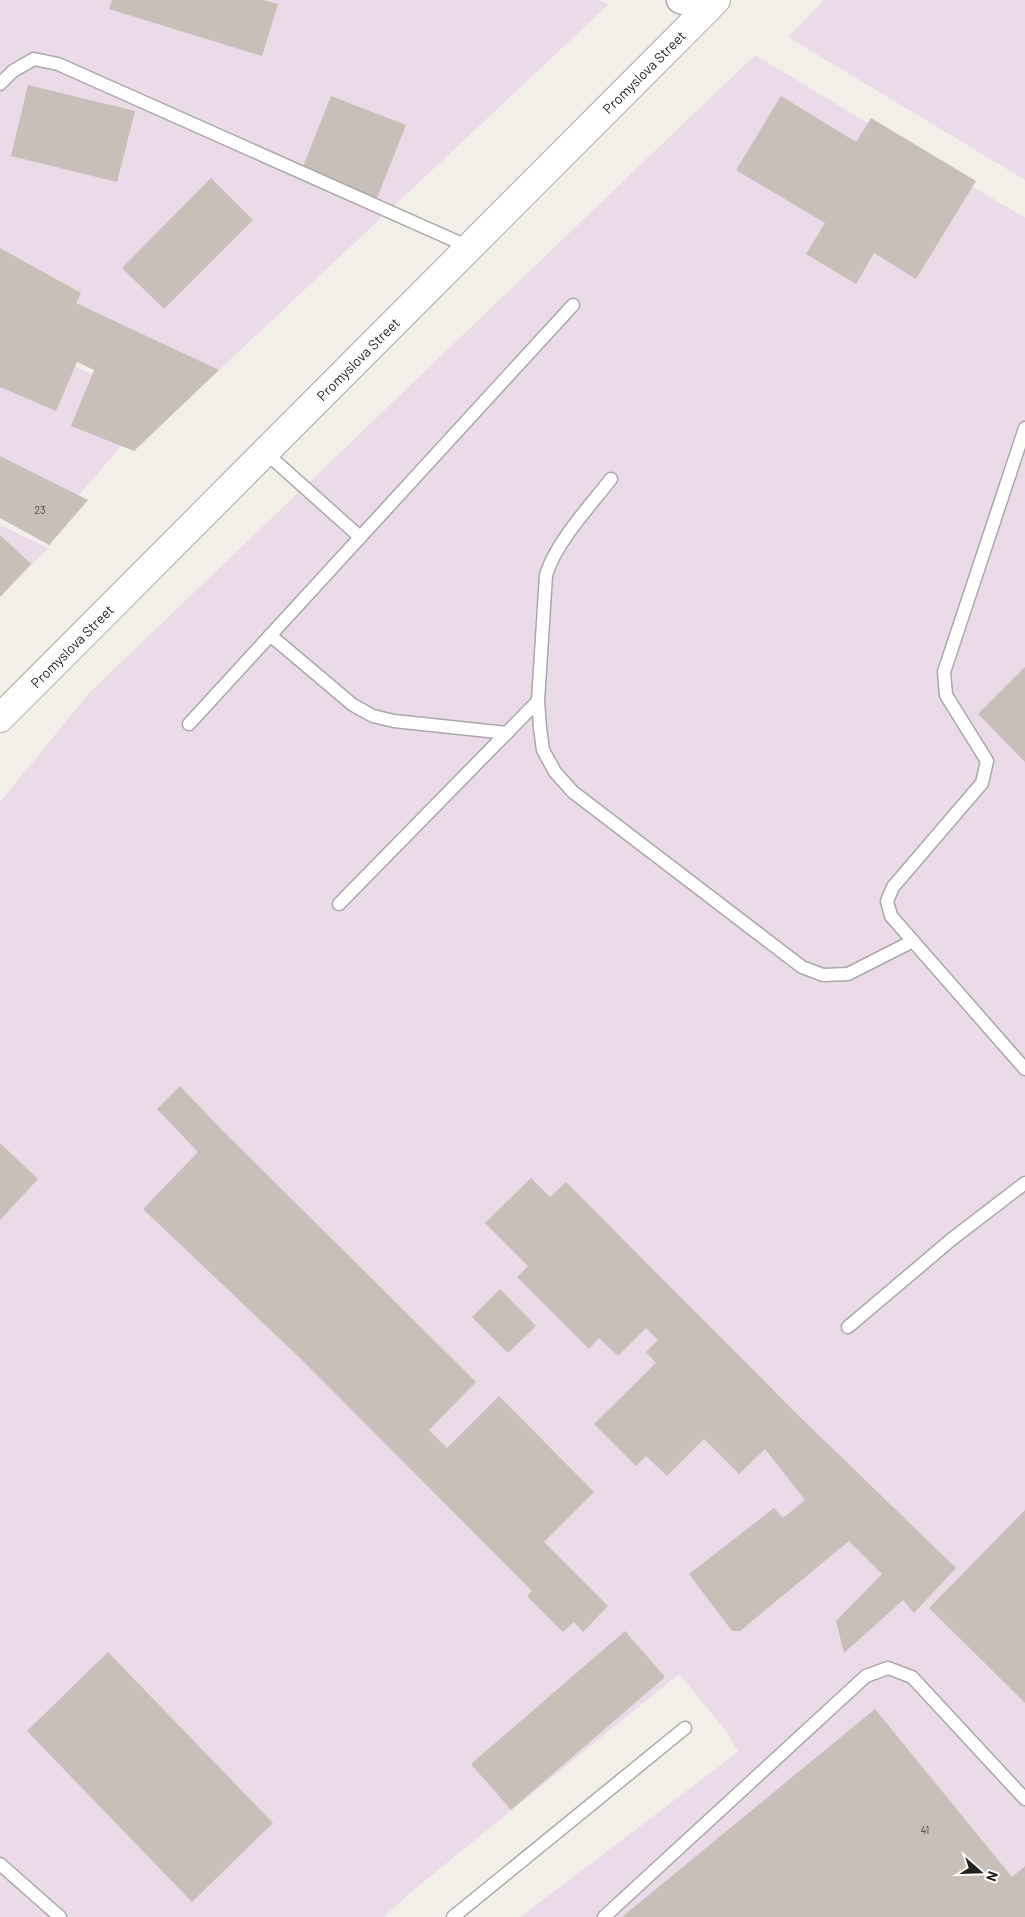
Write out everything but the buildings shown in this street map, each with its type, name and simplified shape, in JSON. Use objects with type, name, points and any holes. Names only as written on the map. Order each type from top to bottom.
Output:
[{"type":"street","points":[[680,0],[712,4]]},
{"type":"street","name":"Promyslova Street","points":[[0,718],[712,4]]},
{"type":"lane","points":[[0,84],[13,71],[34,59],[58,64],[469,247]]},
{"type":"lane","points":[[189,724],[573,305]]},
{"type":"lane","points":[[1025,428],[944,672],[946,696],[987,760],[982,783],[893,887],[887,901],[891,916],[1025,1069]]},
{"type":"lane","points":[[265,452],[360,537]]},
{"type":"lane","points":[[612,479],[558,548],[550,561],[546,574],[538,701],[543,750],[555,772],[573,792],[802,967],[823,975],[848,974],[913,941]]},
{"type":"lane","points":[[270,635],[354,705],[373,716],[394,721],[507,733]]},
{"type":"lane","points":[[339,904],[538,701]]},
{"type":"lane","points":[[848,1327],[952,1239],[1025,1183]]},
{"type":"lane","points":[[604,1917],[866,1676],[888,1668],[912,1677],[1025,1800]]},
{"type":"lane","points":[[453,1917],[685,1728]]},
{"type":"lane","points":[[0,1864],[60,1917]]},
{"type":"shaded area","points":[[0,0],[598,0],[609,4],[219,370],[177,404],[0,320]]},
{"type":"shaded area","points":[[824,0],[1025,0],[1025,180],[788,37]]},
{"type":"shaded area","points":[[755,55],[1025,218],[1025,1917],[520,1917],[738,1752],[727,1732],[679,1674],[411,1892],[384,1917],[0,1917],[0,802],[90,692]]},
{"type":"shaded area","points":[[0,332],[87,372],[154,409],[43,536],[0,512]]},
{"type":"shaded area","points":[[0,525],[48,548],[0,597]]}]
